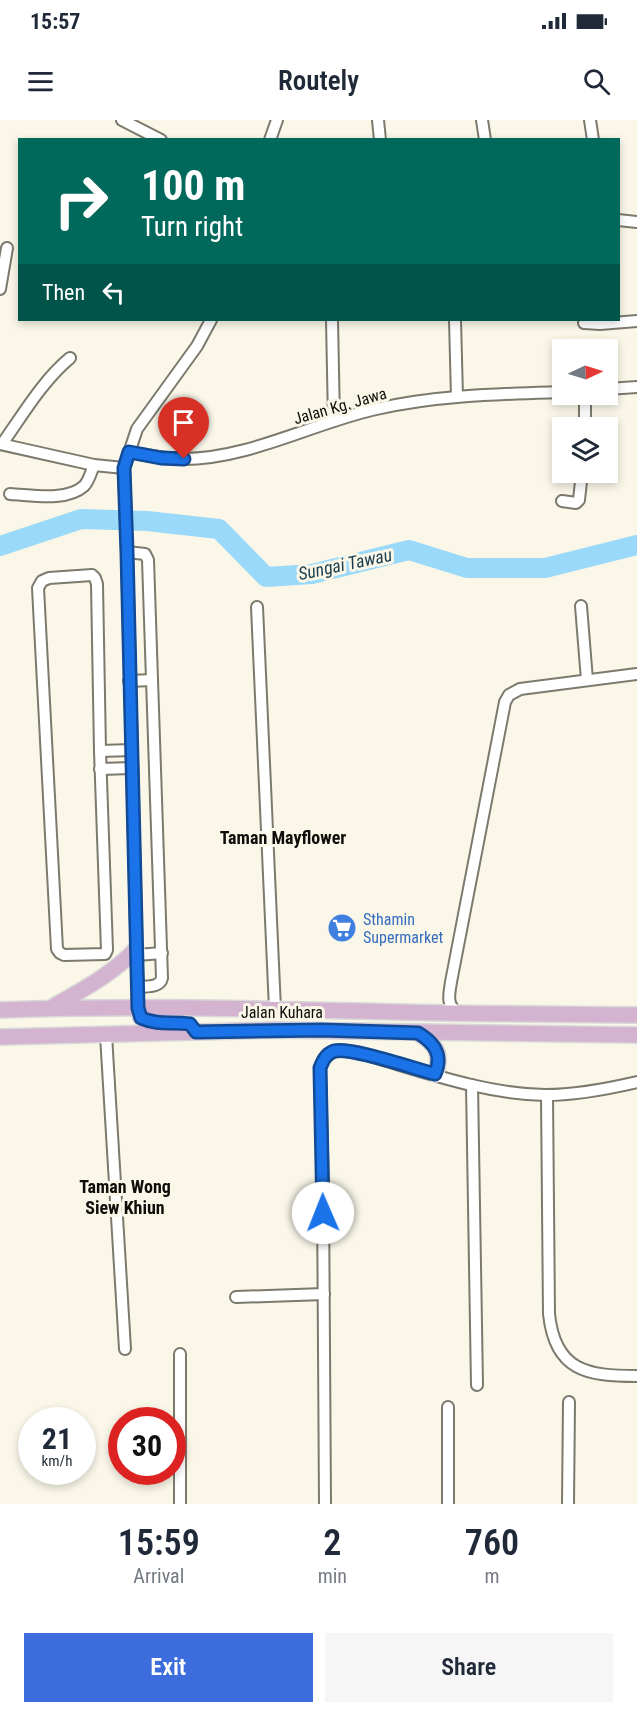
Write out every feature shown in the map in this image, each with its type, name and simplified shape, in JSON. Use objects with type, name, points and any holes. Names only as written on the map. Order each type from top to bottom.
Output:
[{"type":"main road","points":[[51,1008],[137,952]]},
{"type":"main road","name":"Jalan Kuhara","points":[[0,1010],[51,1008],[275,1009],[637,1015]]},
{"type":"main road","points":[[138,1008],[141,1018],[154,1023],[190,1024],[196,1032]]},
{"type":"main road","name":"Jalan Kuhara","points":[[0,1037],[322,1030],[637,1035]]},
{"type":"main road","points":[[418,1033],[428,1039],[438,1056],[435,1074]]},
{"type":"street","points":[[122,120],[156,138]]},
{"type":"street","points":[[271,138],[277,120]]},
{"type":"street","points":[[378,120],[380,138]]},
{"type":"street","points":[[482,120],[484,138]]},
{"type":"street","points":[[590,120],[592,138]]},
{"type":"street","points":[[620,220],[637,222]]},
{"type":"street","points":[[0,289],[7,248]]},
{"type":"street","points":[[138,1008],[124,468],[137,429],[190,355],[210,321]]},
{"type":"street","points":[[332,321],[334,421]]},
{"type":"street","points":[[455,321],[457,397]]},
{"type":"street","points":[[584,323],[637,321]]},
{"type":"street","points":[[70,358],[42,389],[1,444],[94,465],[124,468]]},
{"type":"street","points":[[618,388],[637,387]]},
{"type":"street","name":"Jalan Kg. Jawa","points":[[129,452],[161,458],[208,457],[235,452],[398,404],[457,397],[552,392]]},
{"type":"street","points":[[10,494],[60,496],[76,491],[86,484],[94,465]]},
{"type":"street","points":[[562,501],[576,503],[579,500],[581,483]]},
{"type":"street","points":[[127,552],[145,554],[148,560],[162,953],[161,982],[158,985],[138,987]]},
{"type":"street","points":[[92,575],[97,584],[100,751],[107,950],[105,954],[99,955],[64,955],[57,949],[38,588],[42,581],[48,578],[92,575]]},
{"type":"street","points":[[581,606],[587,680]]},
{"type":"street","points":[[257,607],[275,1009]]},
{"type":"street","points":[[458,1013],[452,1010],[448,1000],[505,702],[509,695],[520,689],[637,674]]},
{"type":"street","points":[[129,681],[152,680]]},
{"type":"street","points":[[100,751],[132,750]]},
{"type":"street","points":[[100,769],[132,768]]},
{"type":"street","points":[[137,952],[162,953]]},
{"type":"street","points":[[106,1035],[125,1349]]},
{"type":"street","points":[[325,1504],[320,1068],[324,1058],[332,1052],[349,1051],[472,1085],[547,1095],[610,1088],[637,1082]]},
{"type":"street","points":[[472,1085],[477,1385]]},
{"type":"street","points":[[547,1095],[549,1314],[553,1340],[565,1357],[583,1369],[607,1375],[637,1376]]},
{"type":"street","points":[[236,1298],[324,1294]]},
{"type":"street","points":[[180,1354],[180,1504]]},
{"type":"street","points":[[568,1504],[569,1402]]},
{"type":"street","points":[[447,1504],[448,1407]]},
{"type":"waterway","name":"Sungai Tawau","points":[[0,546],[81,519],[147,521],[219,529],[266,577],[312,574],[409,550],[467,568],[545,568],[637,545]]},
{"type":"place","name":"Sthamin Supermarket","points":[[342,928]]},
{"type":"district","name":"Taman Mayflower","points":[[283,837]]},
{"type":"district","name":"Taman Wong Siew Khiun","points":[[125,1196]]},
{"type":"route","points":[[184,459],[161,458],[129,452],[124,468],[138,1008],[141,1018],[154,1023],[190,1024],[196,1032],[322,1030],[418,1033],[428,1039],[438,1056],[435,1074],[356,1052],[342,1050],[332,1052],[324,1058],[320,1068],[323,1213]]}]
